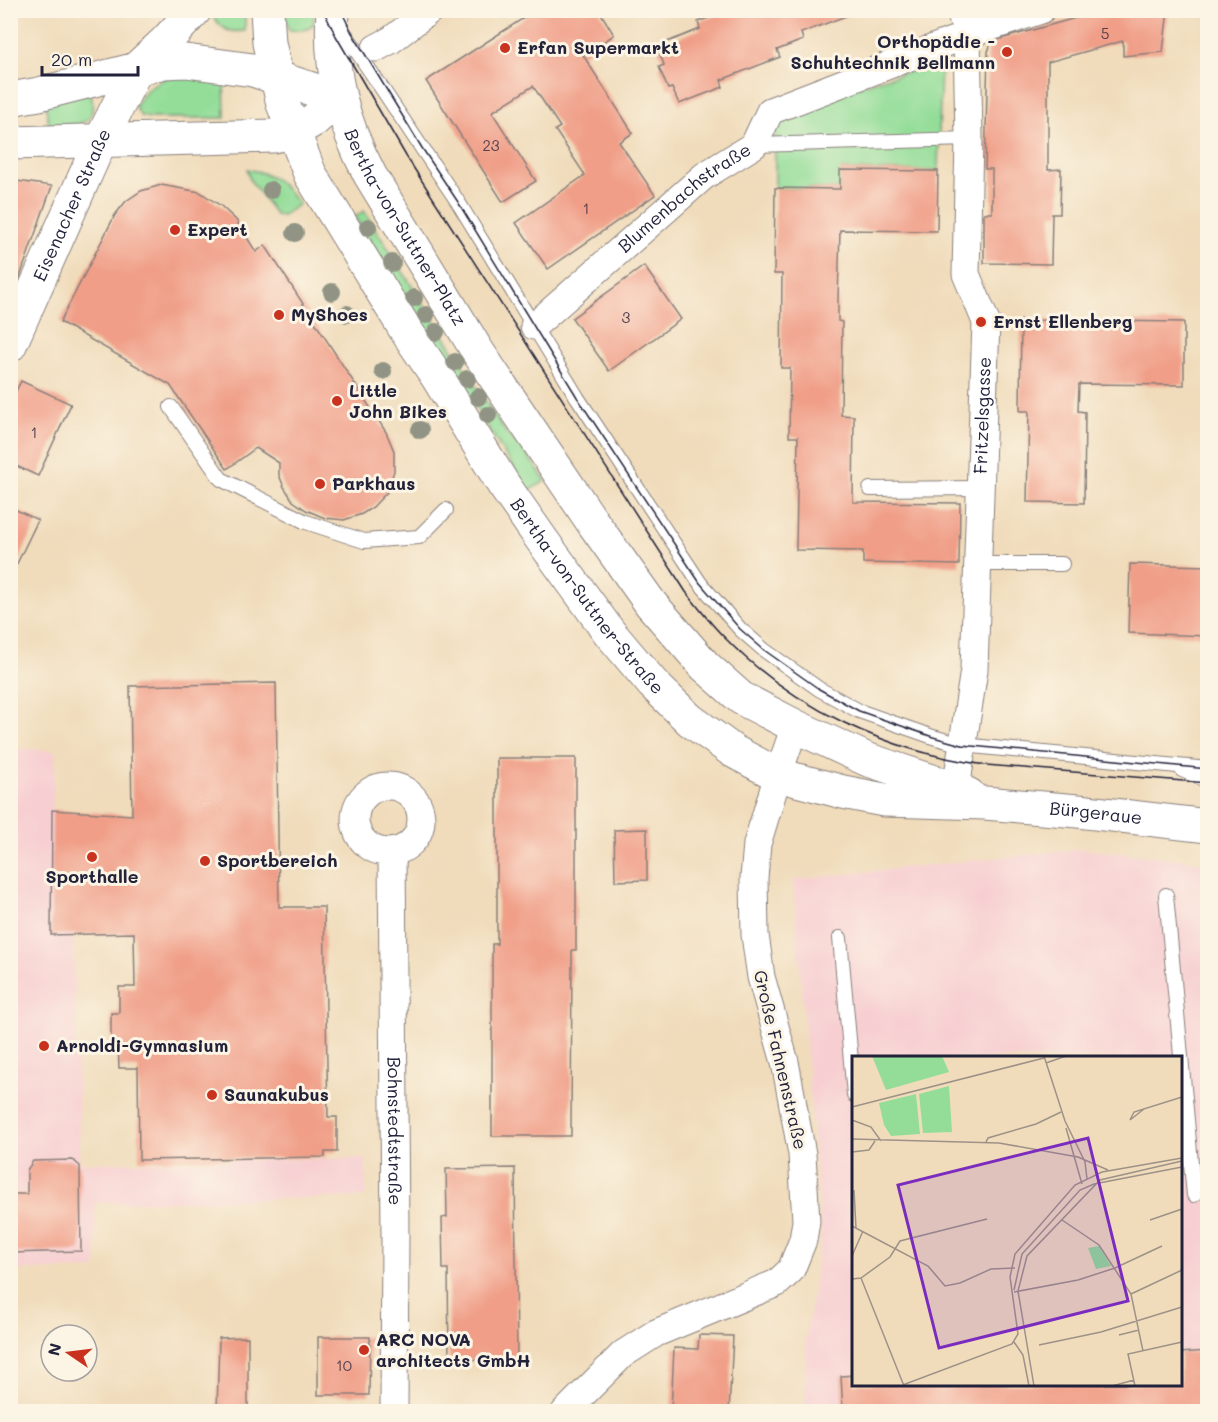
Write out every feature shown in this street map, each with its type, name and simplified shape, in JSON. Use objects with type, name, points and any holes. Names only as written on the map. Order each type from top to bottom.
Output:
[{"type":"main road","points":[[136,68],[195,10]]},
{"type":"main road","points":[[267,10],[269,43],[275,77],[293,132]]},
{"type":"main road","name":"Bertha-von-Suttner-Platz","points":[[333,10],[331,38],[339,98],[354,144],[370,175],[478,352],[591,520],[672,630],[705,666],[741,698],[795,726]]},
{"type":"main road","points":[[10,99],[39,94],[136,68],[164,62],[186,61],[231,66],[275,77],[339,98]]},
{"type":"main road","name":"Eisenacher Straße","points":[[10,345],[100,142],[136,68]]},
{"type":"main road","points":[[10,143],[273,136],[293,132],[314,120],[339,98]]},
{"type":"main road","name":"Bertha-von-Suttner-Straße","points":[[293,132],[316,183],[406,332],[438,378],[510,494],[609,632],[653,684],[690,720],[734,751],[778,775]]},
{"type":"main road","name":"Bürgeraue","points":[[795,726],[866,759],[956,789],[985,803]]},
{"type":"main road","name":"Bürgeraue","points":[[778,775],[884,800],[985,803],[1208,826]]},
{"type":"street","points":[[376,48],[391,40],[430,10]]},
{"type":"street","name":"Blumenbachstraße","points":[[534,326],[705,176],[754,145],[770,111],[963,23],[1041,10]]},
{"type":"street","name":"Fritzelsgasse","points":[[956,789],[974,670],[986,322],[966,274],[969,139],[963,23]]},
{"type":"street","name":"Große Fahnenstraße","points":[[565,1412],[623,1354],[656,1333],[777,1282],[791,1270],[803,1240],[806,1221],[802,1154],[785,1062],[761,977],[754,923],[754,878],[758,844],[795,726]]},
{"type":"street","name":"Bohnstedtstraße","points":[[392,852],[394,1412]]},
{"type":"lane","points":[[333,10],[344,34],[458,202],[577,397],[700,583],[740,629],[794,673],[859,711],[922,734],[962,745],[1208,769]]},
{"type":"lane","points":[[754,145],[969,139]]},
{"type":"lane","points":[[171,407],[221,479],[306,522],[364,541],[418,537],[446,510]]},
{"type":"lane","points":[[870,489],[980,488]]},
{"type":"lane","points":[[977,564],[1062,564]]},
{"type":"lane","points":[[1172,766],[1208,781]]},
{"type":"lane","points":[[1166,895],[1181,1056]]},
{"type":"lane","points":[[840,938],[852,1073]]},
{"type":"lane","points":[[1182,1066],[1194,1195]]},
{"type":"shaded area","name":"Arnoldi-Gymnasium","points":[[10,748],[56,751],[52,810],[132,815],[134,933],[73,935],[80,1163],[366,1158],[366,1197],[95,1203],[96,1269],[11,1270]]},
{"type":"shaded area","points":[[1080,849],[1189,860],[1207,865],[1207,1411],[805,1411],[806,1338],[821,1235],[793,880]]},
{"type":"green space","points":[[215,11],[245,11],[245,31],[225,29],[211,15]]},
{"type":"green space","points":[[284,11],[312,11],[314,22],[309,28],[289,30]]},
{"type":"green space","points":[[941,63],[938,171],[841,170],[840,189],[775,188],[775,127],[781,107]]},
{"type":"green space","points":[[172,75],[224,77],[225,118],[141,116],[135,107],[142,96],[154,84]]},
{"type":"green space","points":[[91,93],[93,105],[88,119],[76,124],[49,125],[45,100]]},
{"type":"green space","points":[[247,169],[277,180],[299,204],[282,216],[276,215],[250,180]]},
{"type":"green space","points":[[364,211],[506,433],[524,451],[546,481],[528,491],[355,217]]},
{"type":"building","points":[[536,10],[599,10],[614,35],[583,55],[633,133],[619,142],[655,195],[548,269],[516,223],[585,175],[555,130],[560,127],[533,86],[492,112],[536,181],[503,202],[426,81]]},
{"type":"building","points":[[728,10],[859,11],[801,33],[803,40],[777,50],[780,57],[721,80],[723,87],[679,104],[672,88],[668,89],[659,67],[664,65],[657,46],[700,29],[698,22]]},
{"type":"building","points":[[1104,10],[1168,10],[1163,52],[1123,56],[1123,41],[1048,62],[1048,170],[1061,169],[1060,214],[1052,214],[1051,264],[984,263],[984,213],[992,213],[992,169],[985,169],[988,52],[991,43]]},
{"type":"building","points":[[840,170],[938,171],[937,231],[840,230],[838,321],[842,322],[841,415],[854,416],[853,502],[960,503],[959,565],[863,563],[863,551],[796,550],[798,437],[789,437],[790,368],[781,368],[782,274],[774,274],[775,188],[840,189]]},
{"type":"building","points":[[10,180],[52,186],[11,302],[10,302]]},
{"type":"building","points":[[161,185],[200,192],[221,206],[236,220],[256,252],[265,245],[386,432],[394,451],[394,471],[387,492],[373,507],[362,514],[344,520],[325,518],[306,510],[293,501],[284,487],[279,475],[279,463],[256,448],[227,469],[170,385],[60,322],[115,215],[126,201],[141,191]]},
{"type":"building","points":[[644,266],[681,319],[609,371],[572,318]]},
{"type":"building","points":[[1021,320],[1184,322],[1184,385],[1079,384],[1078,411],[1085,412],[1084,503],[1027,502],[1029,411],[1020,411]]},
{"type":"building","points":[[21,381],[71,404],[38,476],[10,463],[10,403]]},
{"type":"building","points":[[10,507],[38,520],[10,578]]},
{"type":"building","points":[[1130,564],[1208,566],[1208,636],[1128,633]]},
{"type":"building","points":[[276,683],[279,907],[324,907],[328,1117],[337,1117],[337,1152],[325,1152],[325,1157],[139,1160],[138,1068],[119,1068],[118,1043],[111,1043],[111,1013],[119,1013],[119,987],[135,987],[134,933],[51,935],[52,810],[132,815],[130,686]]},
{"type":"building","points":[[497,758],[576,758],[576,950],[572,950],[571,1136],[492,1136],[492,944],[497,944]]},
{"type":"building","points":[[647,829],[647,880],[615,881],[614,830]]},
{"type":"building","points":[[73,1160],[80,1166],[81,1251],[10,1253],[10,1194],[27,1194],[27,1170],[33,1161]]},
{"type":"building","points":[[515,1168],[517,1359],[449,1360],[448,1269],[443,1269],[442,1218],[447,1217],[446,1169]]},
{"type":"building","points":[[699,1335],[733,1336],[729,1412],[671,1412],[674,1348],[698,1349]]},
{"type":"building","points":[[248,1337],[248,1412],[217,1412],[219,1338]]},
{"type":"building","points":[[318,1337],[370,1337],[369,1395],[318,1395]]},
{"type":"building","points":[[1208,1351],[1208,1412],[843,1412],[841,1376],[852,1375],[852,1386],[1182,1386],[1182,1353]]},
{"type":"tram line","points":[[323,10],[406,156],[686,592],[719,632],[751,662],[780,685],[844,723],[913,750],[986,765],[1208,783]]},
{"type":"tram line","points":[[341,10],[351,31],[422,148],[458,202],[577,397],[700,583],[740,629],[764,650],[819,689],[859,711],[933,737],[962,745],[1208,769]]},
{"type":"place","name":"Erfan Supermarkt","points":[[505,48]]},
{"type":"place","name":"Orthopädie - Schuhtechnik Bellmann","points":[[1007,52]]},
{"type":"place","name":"Expert","points":[[175,230]]},
{"type":"place","name":"MyShoes","points":[[279,315]]},
{"type":"place","name":"Ernst Ellenberg","points":[[981,322]]},
{"type":"place","name":"Little John Bikes","points":[[337,401]]},
{"type":"place","name":"Parkhaus","points":[[320,484]]},
{"type":"place","name":"Sporthalle","points":[[92,857]]},
{"type":"place","name":"Sportbereich","points":[[205,861]]},
{"type":"place","name":"Arnoldi-Gymnasium","points":[[44,1046]]},
{"type":"place","name":"Saunakubus","points":[[212,1095]]},
{"type":"place","name":"ARC NOVA architects GmbH","points":[[364,1350]]}]
